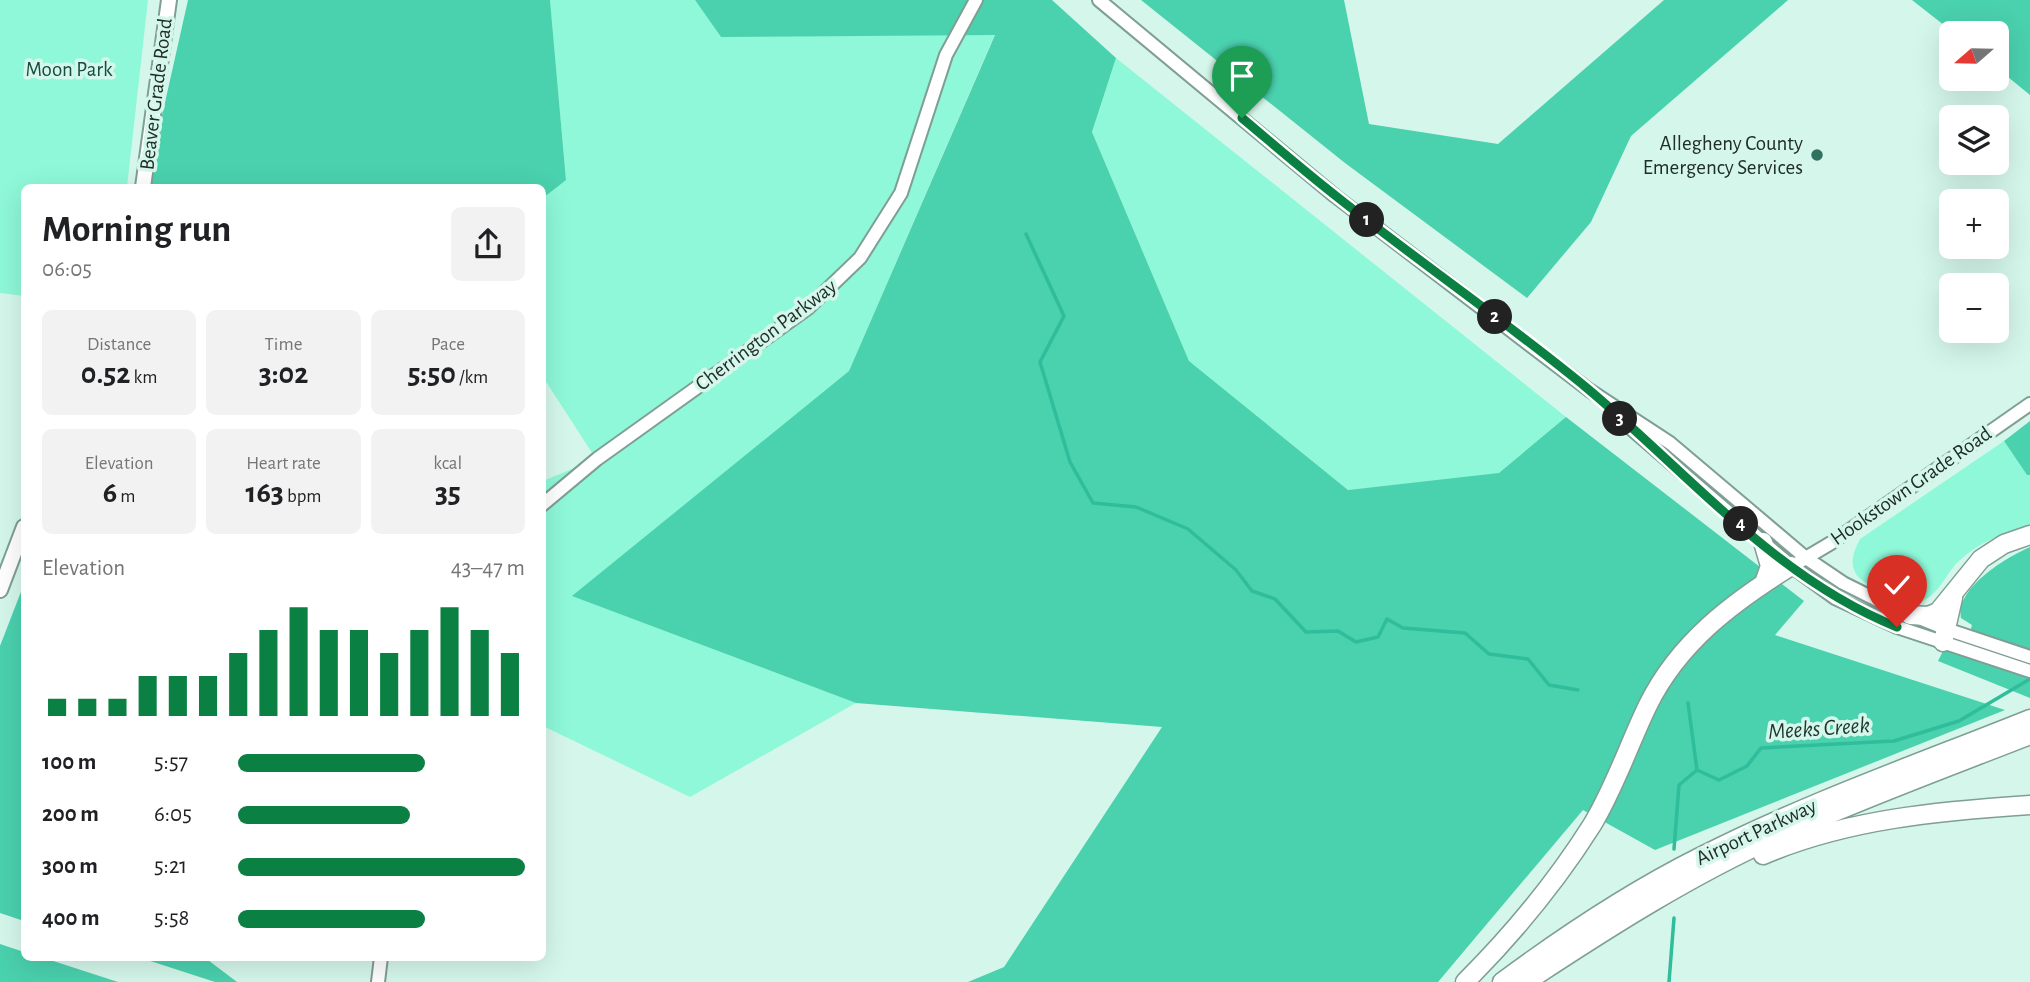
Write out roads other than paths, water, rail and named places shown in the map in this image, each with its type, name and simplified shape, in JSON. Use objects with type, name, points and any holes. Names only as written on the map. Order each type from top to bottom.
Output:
[{"type":"highway","points":[[1910,615],[1933,614],[1952,598],[1981,559],[2004,544],[2030,535]]},
{"type":"highway","points":[[1763,542],[1770,566],[1764,583]]},
{"type":"highway","points":[[1465,982],[1509,937],[1575,852],[1603,802],[1648,704],[1677,658],[1716,618],[1798,562]]},
{"type":"highway","points":[[1945,636],[1952,598]]},
{"type":"highway","name":"Airport Parkway","points":[[1502,982],[1613,906],[1699,857],[1803,809],[2030,719]]},
{"type":"highway","name":"Airport Parkway","points":[[1526,982],[1666,896],[1783,834],[2030,735]]},
{"type":"highway","points":[[1666,896],[1778,849],[1871,823],[1944,811],[2030,805]]},
{"type":"main road","name":"Beaver Grade Road","points":[[144,184],[169,0]]},
{"type":"main road","points":[[0,590],[21,535]]},
{"type":"street","name":"Cherrington Parkway","points":[[546,503],[597,459],[808,308],[860,258],[901,193],[946,55],[976,0]]},
{"type":"street","points":[[1099,0],[1335,196],[1588,390],[1670,443],[1798,562],[1858,611],[1967,643],[2030,657]]},
{"type":"street","points":[[1588,390],[1658,455],[1763,542],[1798,562],[1910,615],[1945,636]]},
{"type":"street","name":"Hookstown Grade Road","points":[[1798,562],[2030,404]]},
{"type":"street","points":[[1967,643],[2030,671]]},
{"type":"street","points":[[378,982],[381,961]]},
{"type":"waterway","points":[[1026,234],[1064,316],[1040,362],[1070,462],[1093,503],[1136,507],[1188,529],[1236,570],[1252,591],[1275,599],[1306,632],[1338,631],[1356,642],[1378,637],[1387,619],[1403,628],[1465,633],[1489,654],[1528,659],[1549,685],[1578,690]]},
{"type":"waterway","name":"Meeks Creek","points":[[1674,849],[1679,785],[1697,770],[1719,780],[1747,766],[1761,748],[1894,741],[1959,721],[2030,679]]},
{"type":"waterway","points":[[1688,703],[1697,770]]},
{"type":"waterway","name":"Meeks Creek","points":[[1669,982],[1674,918]]},
{"type":"place","name":"Allegheny County Emergency Services","points":[[1817,155]]},
{"type":"park label","name":"Moon Park","points":[[69,69]]}]
